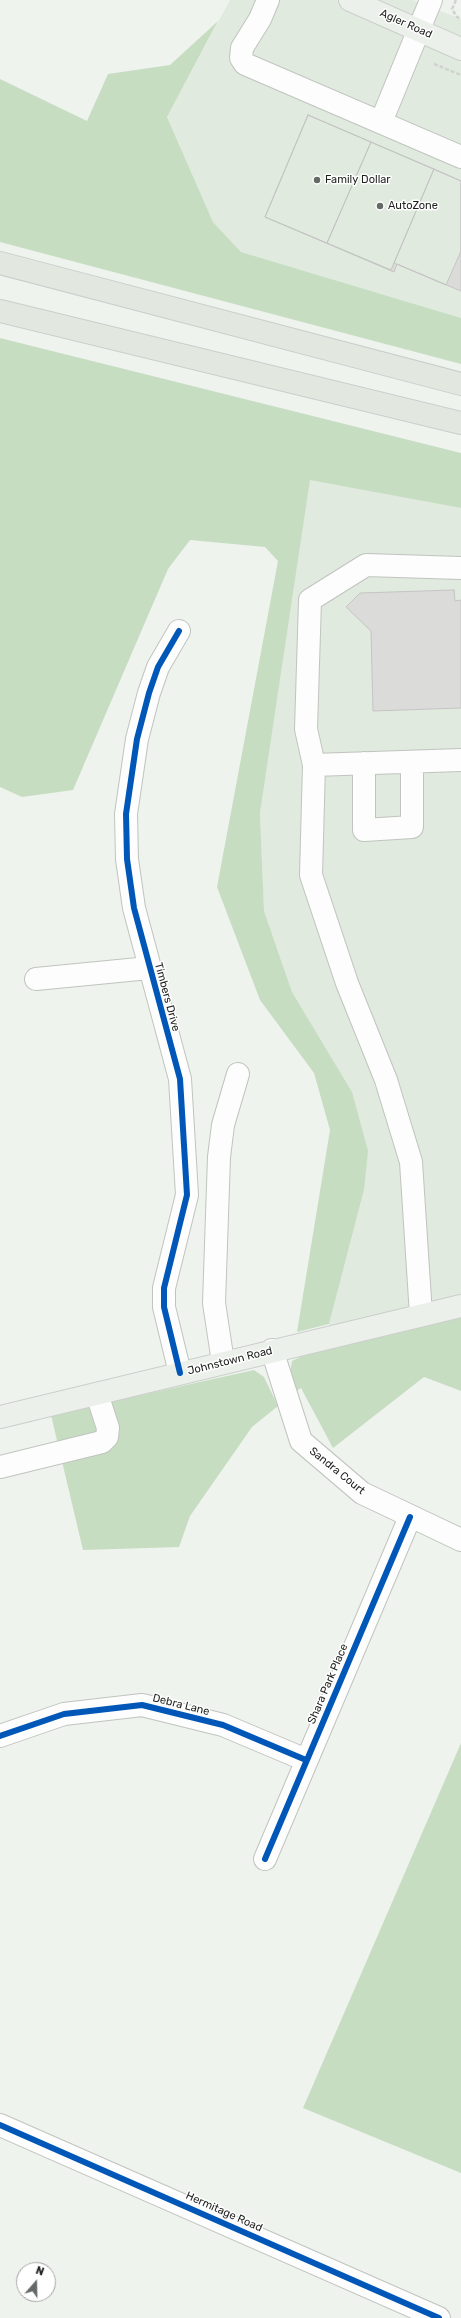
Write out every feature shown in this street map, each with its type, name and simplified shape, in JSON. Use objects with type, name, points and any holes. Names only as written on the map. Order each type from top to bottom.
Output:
[{"type":"highway","points":[[0,263],[461,384]]},
{"type":"highway","points":[[0,301],[81,330]]},
{"type":"highway","points":[[0,311],[461,423]]},
{"type":"main road","name":"Agler Road","points":[[350,0],[461,49]]},
{"type":"main road","name":"Johnstown Road","points":[[0,1417],[272,1350],[461,1306]]},
{"type":"street","points":[[381,122],[418,30],[432,0]]},
{"type":"street","points":[[264,10],[242,48],[241,58],[245,64],[461,157]]},
{"type":"street","points":[[421,1315],[411,1162],[386,1080],[347,983],[311,875],[314,765],[306,729],[310,600],[366,565],[461,568]]},
{"type":"street","name":"Timbers Drive","points":[[180,631],[158,667],[149,693],[137,739],[126,814],[127,860],[134,908],[180,1079],[187,1195],[164,1288],[164,1307],[180,1373]]},
{"type":"street","points":[[314,765],[461,760]]},
{"type":"street","points":[[364,763],[364,830],[412,827],[412,762]]},
{"type":"street","points":[[36,979],[149,968]]},
{"type":"street","points":[[223,1362],[214,1303],[219,1157],[223,1125],[238,1074]]},
{"type":"street","name":"Sandra Court","points":[[272,1350],[300,1441],[362,1493],[410,1518],[461,1540]]},
{"type":"street","points":[[0,1467],[102,1442],[107,1437],[108,1428],[97,1394]]},
{"type":"street","name":"Shara Park Place","points":[[265,1859],[410,1518]]},
{"type":"street","name":"Debra Lane","points":[[0,1736],[64,1714],[142,1705],[223,1725],[306,1760]]},
{"type":"street","name":"Hermitage Road","points":[[0,2125],[440,2318]]},
{"type":"path","points":[[456,0],[452,8],[457,17],[461,18]]},
{"type":"path","points":[[459,0],[457,6],[461,18]]},
{"type":"path","points":[[434,64],[461,75]]},
{"type":"shaded area","points":[[230,0],[412,0],[461,19],[461,318],[241,252],[213,222],[167,117]]},
{"type":"shaded area","points":[[310,479],[461,508],[461,1316],[331,1348],[329,1324],[364,1190],[352,1092],[292,992],[264,911],[260,813]]},
{"type":"green space","points":[[218,21],[167,117],[213,222],[241,252],[461,318],[461,364],[0,242],[0,79],[87,121],[108,74],[170,65]]},
{"type":"green space","points":[[0,338],[461,453],[461,508],[310,480],[260,813],[264,911],[292,992],[352,1092],[368,1151],[364,1190],[329,1324],[297,1332],[330,1130],[314,1073],[260,1000],[217,887],[278,561],[265,547],[190,540],[168,569],[73,790],[22,797],[0,787]]},
{"type":"green space","points":[[461,1316],[461,1391],[424,1377],[333,1448],[301,1388],[292,1394],[290,1373],[292,1361],[302,1356]]},
{"type":"green space","points":[[254,1370],[264,1377],[278,1406],[252,1427],[190,1516],[179,1547],[83,1550],[51,1415]]},
{"type":"green space","points":[[461,1743],[461,2173],[303,2108]]},
{"type":"building","points":[[308,115],[461,181],[461,291],[397,264],[394,272],[265,217]]},
{"type":"building","name":"Family Dollar","points":[[308,115],[371,142],[327,243],[265,217]]},
{"type":"building","name":"AutoZone","points":[[371,142],[434,169],[391,270],[327,243]]},
{"type":"building","points":[[434,169],[461,181],[461,251],[446,285],[394,263]]},
{"type":"building","points":[[454,590],[455,601],[461,600],[461,708],[373,711],[371,631],[346,607],[360,593]]},
{"type":"cycle path","points":[[179,631],[158,667],[149,693],[137,739],[126,814],[127,859],[134,908],[180,1079],[187,1195],[164,1288],[164,1307],[180,1373]]},
{"type":"cycle path","points":[[265,1859],[410,1517]]},
{"type":"cycle path","points":[[0,1736],[64,1714],[142,1705],[223,1725],[306,1760]]},
{"type":"cycle path","points":[[0,2125],[439,2318]]},
{"type":"place","name":"Family Dollar","points":[[317,180]]},
{"type":"place","name":"AutoZone","points":[[380,206]]}]
